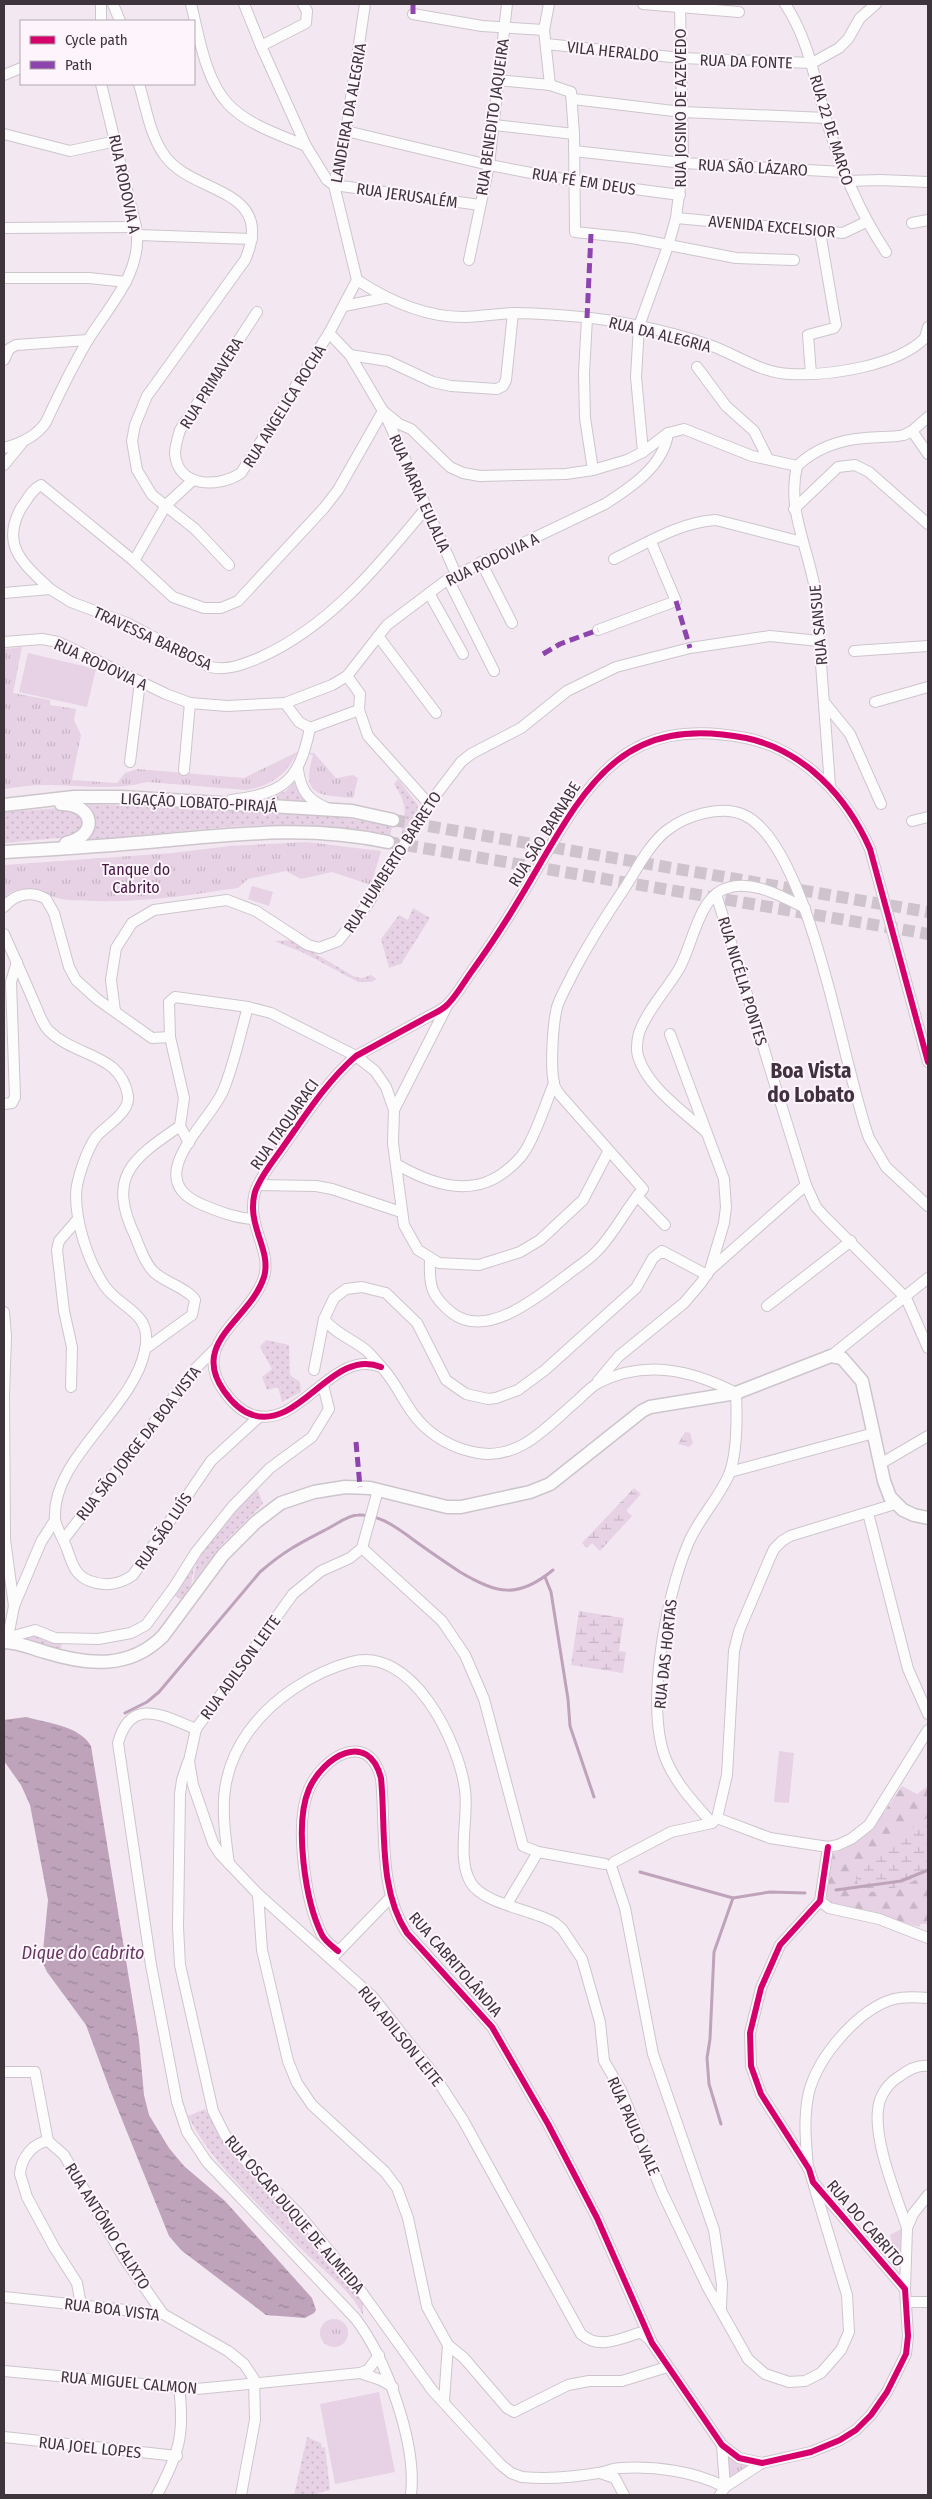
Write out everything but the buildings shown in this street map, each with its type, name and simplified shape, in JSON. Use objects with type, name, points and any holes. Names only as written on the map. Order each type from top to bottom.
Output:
[{"type":"main road","name":"LIGAÇÃO LOBATO-PIRAJÁ","points":[[4,805],[74,797],[215,802],[352,811],[393,820]]},
{"type":"main road","points":[[4,805],[69,804],[78,806],[87,814],[89,826],[82,838],[36,850]]},
{"type":"main road","name":"LIGAÇÃO LOBATO-PIRAJÁ","points":[[4,852],[278,831],[341,833],[388,842]]},
{"type":"main road","points":[[6,1640],[84,1662],[102,1664],[131,1658],[152,1647],[163,1636],[223,1555],[270,1511],[297,1496],[344,1487],[378,1490],[438,1506],[453,1508],[530,1492],[550,1484],[642,1411],[657,1405],[736,1393],[831,1356],[842,1358],[861,1378],[886,1488],[895,1504],[914,1515],[928,1518]]},
{"type":"street","points":[[100,20],[101,4]]},
{"type":"street","points":[[113,4],[120,20]]},
{"type":"street","points":[[191,4],[212,77],[220,94],[229,105],[274,133],[306,146]]},
{"type":"street","points":[[244,4],[306,146],[327,180],[334,185]]},
{"type":"street","points":[[261,46],[306,23],[307,11],[302,4]]},
{"type":"street","name":"LANDEIRA DA ALEGRIA","points":[[357,280],[334,185],[346,131],[365,4]]},
{"type":"street","name":"RUA BENEDITO JAQUEIRA","points":[[469,260],[489,165],[507,4]]},
{"type":"street","points":[[549,4],[544,30],[550,85]]},
{"type":"street","points":[[643,4],[740,12]]},
{"type":"street","name":"RUA 22 DE MARCO","points":[[785,4],[794,17],[812,63],[844,177],[866,222],[886,252]]},
{"type":"street","points":[[812,63],[839,48],[848,39],[860,18],[876,4]]},
{"type":"street","name":"RUA JOSINO DE AZEVEDO","points":[[643,452],[636,377],[639,326],[668,246],[676,218],[683,163],[680,6]]},
{"type":"street","points":[[413,14],[482,26],[544,30]]},
{"type":"street","name":"VILA HERALDO","points":[[546,44],[681,58]]},
{"type":"street","name":"RUA DA FONTE","points":[[681,58],[812,63]]},
{"type":"street","points":[[4,75],[20,68]]},
{"type":"street","points":[[497,80],[550,85],[572,96],[682,112],[826,118]]},
{"type":"street","name":"RUA RODOVIA A","points":[[4,448],[22,442],[43,428],[64,382],[88,340],[126,282],[137,244],[137,231],[101,85]]},
{"type":"street","points":[[139,85],[152,126],[165,156],[177,169],[190,177],[234,198],[245,211],[251,227],[252,242],[245,260],[151,389],[135,425],[132,441],[137,470],[152,495],[195,528],[229,565]]},
{"type":"street","points":[[572,96],[575,232],[632,238],[736,258],[794,260]]},
{"type":"street","points":[[494,125],[574,134]]},
{"type":"street","name":"RUA FÉ EM DEUS","points":[[346,131],[489,165],[574,181],[680,195]]},
{"type":"street","points":[[4,134],[70,151],[116,141]]},
{"type":"street","name":"RUA SÃO LÁZARO","points":[[574,151],[683,163],[881,180],[928,182]]},
{"type":"street","name":"RUA JERUSALÉM","points":[[334,185],[480,204]]},
{"type":"street","name":"AVENIDA EXCELSIOR","points":[[676,218],[843,233],[866,222]]},
{"type":"street","points":[[912,223],[928,220]]},
{"type":"street","points":[[4,228],[137,231],[252,242]]},
{"type":"street","points":[[811,374],[808,335],[834,328],[836,325],[820,232]]},
{"type":"street","points":[[4,278],[88,278],[126,282]]},
{"type":"street","name":"RUA DA ALEGRIA","points":[[357,280],[384,298],[442,316],[480,316],[513,313],[587,318],[639,326],[713,347],[771,372],[811,374],[868,365],[900,356],[916,348],[927,339]]},
{"type":"street","name":"RUA ANGELICA ROCHA","points":[[194,480],[215,483],[226,482],[241,473],[329,333],[357,280]]},
{"type":"street","name":"RUA DA ALEGRIA","points":[[344,306],[384,298]]},
{"type":"street","name":"RUA PRIMAVERA","points":[[194,480],[183,474],[178,464],[175,453],[180,430],[257,312]]},
{"type":"street","points":[[350,355],[388,361],[433,382],[451,386],[497,389],[503,386],[506,380],[513,313]]},
{"type":"street","points":[[587,318],[584,373],[585,418],[593,470]]},
{"type":"street","points":[[927,339],[928,327]]},
{"type":"street","name":"RUA MARIA EULALIA","points":[[329,333],[350,355],[383,411],[494,671]]},
{"type":"street","points":[[4,360],[9,349],[16,345],[88,340]]},
{"type":"street","points":[[697,367],[726,406],[754,431],[768,459]]},
{"type":"street","points":[[194,480],[166,505],[134,561],[173,597],[191,605],[204,608],[221,608],[238,601],[328,502],[383,411],[398,424],[411,429],[450,467],[463,473],[480,476],[566,474],[593,470],[627,460],[643,452],[668,433],[684,429],[691,430],[719,444],[796,466],[811,453],[827,446],[866,437],[896,437],[912,431],[928,417]]},
{"type":"street","points":[[912,431],[928,454]]},
{"type":"street","name":"RUA RODOVIA A","points":[[4,642],[42,639],[58,642],[140,682],[190,703],[208,706],[285,703],[332,685],[347,676],[393,619],[452,576],[615,498],[645,475],[657,460],[668,433]]},
{"type":"street","points":[[4,465],[22,442]]},
{"type":"street","points":[[794,509],[832,471],[838,467],[855,465],[868,472],[928,524]]},
{"type":"street","name":"RUA SANSUE","points":[[796,466],[793,480],[794,509],[802,542],[813,572],[830,786]]},
{"type":"street","name":"TRAVESSA BARBOSA","points":[[134,561],[41,485],[14,518],[9,530],[10,545],[16,557],[50,589],[71,602],[127,623],[210,667],[220,669],[244,664],[283,647],[319,622],[378,565],[426,508]]},
{"type":"street","points":[[614,559],[677,528],[701,520],[716,520],[802,542]]},
{"type":"street","points":[[598,630],[676,601],[651,542]]},
{"type":"street","points":[[481,562],[512,623]]},
{"type":"street","points":[[4,593],[50,589]]},
{"type":"street","points":[[429,593],[463,654]]},
{"type":"street","points":[[378,636],[436,713]]},
{"type":"street","name":"RUA HUMBERTO BARRETO","points":[[115,1011],[111,980],[114,956],[126,929],[138,918],[162,908],[227,900],[256,911],[308,946],[328,947],[344,936],[367,905],[429,804],[466,757],[521,728],[567,691],[616,667],[690,648],[770,636],[818,641]]},
{"type":"street","points":[[854,651],[928,646]]},
{"type":"street","points":[[347,676],[360,694],[359,710],[371,742],[429,804]]},
{"type":"street","points":[[130,762],[140,682]]},
{"type":"street","points":[[875,702],[928,687]]},
{"type":"street","points":[[824,702],[850,734],[881,804]]},
{"type":"street","points":[[184,770],[190,703]]},
{"type":"street","points":[[285,703],[299,722],[310,728],[359,710]]},
{"type":"street","points":[[215,802],[266,794],[282,785],[298,770],[304,756],[310,728]]},
{"type":"street","name":"RUA SÃO BARNABE","points":[[356,1056],[447,1006],[491,944],[584,792],[614,763],[639,747],[665,737],[687,733],[751,739],[771,745],[785,752],[830,786],[856,822],[870,849],[928,1062]]},
{"type":"street","points":[[298,770],[300,783],[309,798],[330,809]]},
{"type":"street","points":[[396,1164],[412,1173],[456,1187],[476,1186],[496,1178],[518,1161],[530,1144],[554,1083],[554,1033],[560,998],[591,939],[651,847],[666,831],[687,819],[719,811],[744,815],[763,830],[786,864],[805,908],[869,1138],[886,1167],[928,1206]]},
{"type":"street","points":[[912,821],[928,817]]},
{"type":"street","points":[[708,1133],[649,1076],[638,1054],[637,1040],[648,1016],[680,967],[707,903],[716,894],[722,890],[738,886],[766,890],[805,908]]},
{"type":"street","points":[[4,907],[12,899],[28,894],[46,899],[54,913],[69,967],[76,980],[87,991],[152,1038],[170,1037]]},
{"type":"street","name":"RUA NICÉLIA PONTES","points":[[716,894],[806,1185],[816,1206],[906,1298],[928,1348]]},
{"type":"street","points":[[4,934],[47,1028],[74,1049],[115,1068],[122,1075],[128,1096],[124,1110],[94,1142],[77,1182],[78,1219],[101,1280],[110,1293],[134,1311],[144,1324],[145,1349],[133,1380],[64,1479],[59,1494],[55,1520],[41,1542],[14,1606],[6,1640]]},
{"type":"street","points":[[4,1104],[12,1102],[15,1097],[10,982],[17,962]]},
{"type":"street","points":[[188,1143],[180,1126],[184,1098],[170,1037],[169,1002],[172,997],[248,1006],[271,1013],[356,1056],[381,1078],[394,1110]]},
{"type":"street","points":[[248,1006],[223,1091],[188,1143],[176,1168],[176,1177],[183,1192],[189,1199],[224,1214],[254,1219]]},
{"type":"street","points":[[447,1006],[394,1110],[392,1134],[401,1212],[406,1232],[418,1250],[430,1260],[444,1264],[479,1265],[530,1246],[571,1213],[583,1200],[608,1152]]},
{"type":"street","points":[[670,1034],[724,1179],[726,1200],[724,1224],[708,1272]]},
{"type":"street","name":"RUA ITAQUARACI","points":[[214,1350],[264,1278],[266,1262],[254,1219],[253,1200],[258,1185],[328,1085],[356,1056]]},
{"type":"street","points":[[554,1083],[561,1096],[665,1225]]},
{"type":"street","points":[[145,1349],[192,1315],[195,1300],[189,1292],[179,1289],[155,1273],[148,1264],[127,1217],[124,1186],[138,1157],[180,1126]]},
{"type":"street","points":[[258,1185],[316,1186],[332,1189],[401,1212]]},
{"type":"street","points":[[324,1319],[368,1352],[381,1367],[413,1414],[428,1430],[456,1446],[486,1454],[506,1452],[523,1446],[596,1384],[619,1356],[684,1303],[708,1272],[806,1185]]},
{"type":"street","points":[[430,1260],[429,1282],[432,1292],[444,1306],[460,1319],[475,1322],[504,1316],[521,1308],[597,1251],[640,1193]]},
{"type":"street","points":[[71,1387],[72,1347],[64,1311],[57,1250],[59,1241],[78,1219]]},
{"type":"street","points":[[767,1306],[851,1241]]},
{"type":"street","points":[[314,1370],[324,1319],[334,1298],[346,1289],[362,1286],[386,1293],[417,1323],[446,1380],[472,1396],[488,1400],[518,1390],[545,1370],[636,1288],[653,1258],[662,1251],[708,1272]]},
{"type":"street","points":[[831,1356],[906,1298],[928,1278]]},
{"type":"street","points":[[4,1312],[6,1336],[4,1395],[5,1540],[14,1606]]},
{"type":"street","points":[[214,1350],[214,1369],[221,1386],[238,1406],[249,1414],[259,1417],[288,1409],[343,1370],[355,1365],[368,1363],[381,1367]]},
{"type":"street","name":"RUA SÃO JORGE DA BOA VISTA","points":[[64,1539],[196,1368],[214,1350]]},
{"type":"street","points":[[596,1384],[627,1373],[662,1369],[688,1372],[736,1393]]},
{"type":"street","points":[[6,1640],[35,1630],[55,1638],[98,1639],[131,1633],[146,1624],[174,1588],[196,1552],[232,1507],[270,1468],[312,1437],[329,1409],[323,1385]]},
{"type":"street","name":"RUA DAS HORTAS","points":[[714,1820],[685,1792],[667,1762],[662,1748],[656,1700],[670,1596],[688,1544],[730,1472],[737,1420],[736,1393]]},
{"type":"street","name":"RUA SÃO LUÍS","points":[[64,1539],[74,1567],[86,1580],[105,1584],[127,1579],[137,1570],[211,1462],[259,1417]]},
{"type":"street","points":[[730,1472],[874,1432]]},
{"type":"street","points":[[880,1464],[928,1436]]},
{"type":"street","points":[[378,1490],[362,1548],[442,1621],[459,1643],[484,1699],[523,1846],[538,1852],[610,1865],[671,1832],[714,1820],[770,1838],[828,1847],[838,1846],[869,1825],[928,1730]]},
{"type":"street","points":[[714,1820],[727,1775],[734,1651],[739,1631],[774,1549],[790,1536],[895,1504]]},
{"type":"street","points":[[868,1513],[908,1669],[928,1714]]},
{"type":"street","points":[[55,1520],[64,1539]]},
{"type":"street","name":"RUA ADILSON LEITE","points":[[362,1548],[350,1558],[321,1571],[293,1594],[196,1729],[189,1761],[193,1786],[213,1843],[229,1864],[258,1894],[335,1955],[372,1996],[432,2072],[463,2120],[577,2330],[588,2340],[598,2343],[609,2343],[641,2333],[652,2343]]},
{"type":"street","name":"RUA PAULO VALE","points":[[229,1864],[225,1836],[225,1784],[231,1761],[239,1744],[266,1712],[307,1680],[339,1665],[355,1660],[373,1661],[405,1676],[417,1686],[435,1710],[456,1754],[465,1790],[464,1861],[467,1875],[475,1889],[484,1896],[555,1923],[562,1929],[582,1959],[600,2022],[604,2061],[621,2090],[662,2192],[707,2286],[721,2308],[741,2350],[755,2367],[772,2377],[794,2382],[811,2379],[821,2373],[840,2350],[849,2332],[846,2295],[813,2182]]},
{"type":"street","points":[[196,1729],[154,1713],[146,1712],[138,1715],[124,1727],[118,1743],[151,1965],[181,2116],[192,2141],[207,2162],[355,2318],[378,2355],[393,2388],[408,2449],[411,2495]]},
{"type":"street","name":"RUA CABRITOLÂNDIA","points":[[335,1955],[322,1935],[309,1897],[303,1858],[304,1810],[314,1780],[329,1763],[354,1751],[368,1754],[379,1770],[391,1898],[398,1920],[407,1933],[486,2017],[548,2124],[597,2218],[652,2343],[722,2445]]},
{"type":"street","name":"RUA OSCAR DUQUE DE ALMEIDA","points":[[189,1761],[182,1780],[180,1794],[179,1950],[213,2111],[225,2134],[246,2161],[298,2213],[350,2276],[432,2390],[444,2400],[500,2464],[516,2475],[534,2478],[599,2473],[619,2468],[672,2471],[712,2480],[722,2491]]},
{"type":"street","points":[[828,1847],[820,1901],[829,1908],[879,1920],[928,1938]]},
{"type":"street","points":[[507,1904],[538,1852]]},
{"type":"street","points":[[610,1865],[625,1908],[653,2054],[714,2230],[722,2284],[721,2308]]},
{"type":"street","points":[[258,1894],[262,1950],[291,2069],[312,2105],[385,2172],[397,2188],[408,2218],[427,2307],[448,2345],[464,2358],[507,2408],[514,2412],[568,2385],[589,2381],[622,2381],[667,2367]]},
{"type":"street","points":[[335,1955],[391,1898]]},
{"type":"street","name":"RUA DO CABRITO","points":[[722,2491],[762,2463],[821,2449],[849,2435],[868,2420],[887,2392],[906,2354],[908,2336],[905,2289],[813,2182],[809,2169],[761,2094],[750,2061],[750,2033],[761,1988],[780,1945],[820,1901]]},
{"type":"street","points":[[809,2169],[806,2139],[807,2101],[814,2077],[830,2052],[850,2028],[883,2003],[907,1997],[928,1998]]},
{"type":"street","points":[[905,2289],[907,2228],[885,2160],[878,2110],[884,2091],[897,2077],[914,2068],[928,2066]]},
{"type":"street","points":[[4,2072],[35,2072],[48,2141],[39,2142],[31,2148],[20,2174],[27,2197],[77,2283],[81,2305]]},
{"type":"street","name":"RUA ANTÔNIO CALIXTO","points":[[48,2141],[64,2155],[124,2258],[163,2314]]},
{"type":"street","points":[[907,2228],[913,2214],[928,2195]]},
{"type":"street","name":"RUA BOA VISTA","points":[[4,2297],[163,2314],[228,2352],[247,2367],[254,2384]]},
{"type":"street","points":[[906,2302],[928,2302]]},
{"type":"street","points":[[444,2400],[448,2345]]},
{"type":"street","points":[[360,2373],[368,2370],[378,2355]]},
{"type":"street","name":"RUA MIGUEL CALMON","points":[[4,2370],[197,2389],[360,2373]]},
{"type":"street","points":[[360,2373],[381,2380],[393,2388]]},
{"type":"street","points":[[241,2495],[255,2420],[254,2384]]},
{"type":"street","points":[[157,2495],[177,2456],[181,2439],[182,2414],[179,2387]]},
{"type":"street","name":"RUA JOEL LOPES","points":[[4,2437],[177,2456]]},
{"type":"street","points":[[722,2445],[722,2491]]},
{"type":"street","name":"RUA DO CABRITO","points":[[722,2445],[739,2458],[762,2463]]},
{"type":"street","points":[[599,2473],[615,2478],[624,2495]]},
{"type":"green space","points":[[22,647],[13,693],[50,700],[50,705],[76,709],[74,720],[81,735],[72,780],[117,783],[125,773],[137,769],[244,778],[297,752],[314,753],[336,778],[353,775],[358,778],[353,798],[330,796],[315,791],[309,779],[313,755],[297,753],[288,768],[276,779],[263,786],[246,790],[147,782],[109,787],[41,785],[4,789],[4,649]]},
{"type":"green space","points":[[28,653],[96,669],[87,707],[19,692]]},
{"type":"green space","points":[[398,779],[418,805],[417,813],[404,837],[401,837],[405,809],[394,784]]},
{"type":"green space","points":[[294,782],[300,795],[306,801],[268,799],[286,791]]},
{"type":"green space","points":[[88,804],[328,815],[392,826],[390,837],[353,830],[277,825],[201,829],[88,841],[94,832],[96,822],[94,813]]},
{"type":"green space","points":[[61,808],[78,813],[82,822],[80,830],[69,837],[4,843],[4,812]]},
{"type":"green space","name":"Tanque do Cabrito","points":[[307,842],[381,851],[371,885],[332,872],[301,879],[286,871],[248,879],[238,888],[147,900],[69,900],[25,889],[11,893],[4,898],[4,865],[172,853],[230,846]]},
{"type":"green space","points":[[252,886],[273,892],[269,906],[248,899]]},
{"type":"green space","points":[[413,908],[430,918],[401,964],[389,968],[381,939],[399,915],[408,920]]},
{"type":"green space","points":[[292,940],[355,977],[362,978],[371,975],[377,979],[371,982],[358,982],[304,953],[274,941]]},
{"type":"green space","points":[[266,1340],[289,1345],[290,1375],[300,1382],[301,1392],[282,1402],[278,1387],[267,1390],[262,1377],[272,1369],[260,1347]]},
{"type":"green space","points":[[685,1432],[690,1433],[693,1443],[689,1447],[678,1444]]},
{"type":"green space","points":[[257,1488],[263,1504],[224,1542],[193,1582],[198,1551]]},
{"type":"green space","points":[[634,1488],[641,1494],[626,1511],[632,1516],[600,1551],[592,1543],[587,1548],[582,1543]]},
{"type":"green space","points":[[196,1555],[191,1585],[182,1600],[174,1595]]},
{"type":"green space","points":[[579,1611],[624,1618],[619,1651],[626,1652],[623,1673],[571,1665]]},
{"type":"green space","points":[[32,1634],[52,1641],[62,1642],[61,1650],[26,1639]]},
{"type":"green space","points":[[779,1751],[794,1753],[789,1803],[774,1802]]},
{"type":"green space","points":[[902,1786],[917,1794],[928,1786],[928,1924],[920,1924],[920,1927],[830,1903],[826,1896],[833,1853],[845,1849],[865,1835],[881,1817]]},
{"type":"green space","points":[[928,1817],[928,1874],[903,1886],[861,1894],[856,1878],[859,1867]]},
{"type":"green space","points":[[205,2109],[234,2153],[363,2299],[363,2315],[347,2292],[286,2234],[221,2165],[203,2141],[188,2116]]},
{"type":"green space","points":[[901,2229],[904,2252],[895,2255],[890,2235]]},
{"type":"green space","points":[[334,2319],[344,2323],[348,2333],[344,2343],[334,2347],[324,2343],[320,2333],[324,2323]]},
{"type":"green space","points":[[379,2392],[395,2472],[335,2484],[320,2404]]},
{"type":"green space","points":[[307,2437],[321,2443],[322,2448],[325,2447],[330,2490],[312,2495],[294,2495]]},
{"type":"green space","points":[[726,2454],[738,2462],[751,2465],[727,2480]]},
{"type":"water","name":"Dique do Cabrito","points":[[26,1717],[71,1730],[86,1739],[91,1746],[139,2040],[144,2095],[149,2115],[169,2148],[184,2166],[225,2201],[312,2298],[316,2310],[305,2318],[266,2315],[181,2250],[169,2236],[86,2025],[47,1972],[42,1961],[48,1900],[30,1805],[21,1785],[4,1761],[4,1720]]},
{"type":"waterway","points":[[125,1713],[147,1702],[159,1692],[260,1572],[292,1548],[350,1516],[372,1516],[384,1521],[402,1531],[460,1572],[496,1589],[507,1590],[529,1586],[553,1570]]},
{"type":"waterway","points":[[545,1577],[551,1592],[568,1699],[570,1726],[594,1797]]},
{"type":"waterway","points":[[836,1890],[901,1881],[928,1870]]},
{"type":"waterway","points":[[640,1872],[733,1898],[770,1892],[805,1893]]},
{"type":"waterway","points":[[721,2124],[709,2084],[707,2058],[710,2039],[714,1952],[733,1898]]},
{"type":"tunnel","points":[[393,820],[928,912]]},
{"type":"tunnel","points":[[388,842],[928,934]]},
{"type":"marked path","points":[[413,4],[413,14]]},
{"type":"marked path","points":[[587,318],[591,234]]},
{"type":"marked path","points":[[676,601],[690,648]]},
{"type":"marked path","points":[[543,654],[560,644],[598,630]]},
{"type":"marked path","points":[[356,1442],[360,1487]]},
{"type":"cycle path","points":[[381,1367],[364,1364],[347,1368],[286,1411],[270,1416],[253,1415],[241,1409],[224,1391],[215,1374],[214,1358],[218,1344],[257,1292],[264,1277],[265,1259],[253,1216],[257,1188],[266,1171],[308,1111],[345,1066],[356,1056],[439,1011],[451,1000],[506,921],[575,807],[595,781],[617,761],[642,745],[671,736],[705,733],[746,738],[767,744],[787,753],[805,765],[836,794],[849,811],[870,849],[928,1062]]},
{"type":"cycle path","points":[[338,1951],[322,1935],[311,1903],[306,1883],[302,1822],[309,1789],[316,1777],[324,1767],[335,1759],[345,1753],[356,1752],[366,1755],[375,1763],[381,1778],[387,1878],[391,1897],[407,1933],[492,2027],[548,2124],[597,2218],[652,2343],[722,2445],[739,2458],[762,2463],[811,2452],[840,2440],[856,2430],[871,2415],[887,2392],[906,2354],[908,2336],[905,2289],[813,2182],[809,2169],[761,2094],[751,2066],[750,2033],[761,1988],[780,1945],[820,1901],[828,1847]]},
{"type":"district","name":"Boa Vista do Lobato","points":[[811,1083]]}]
